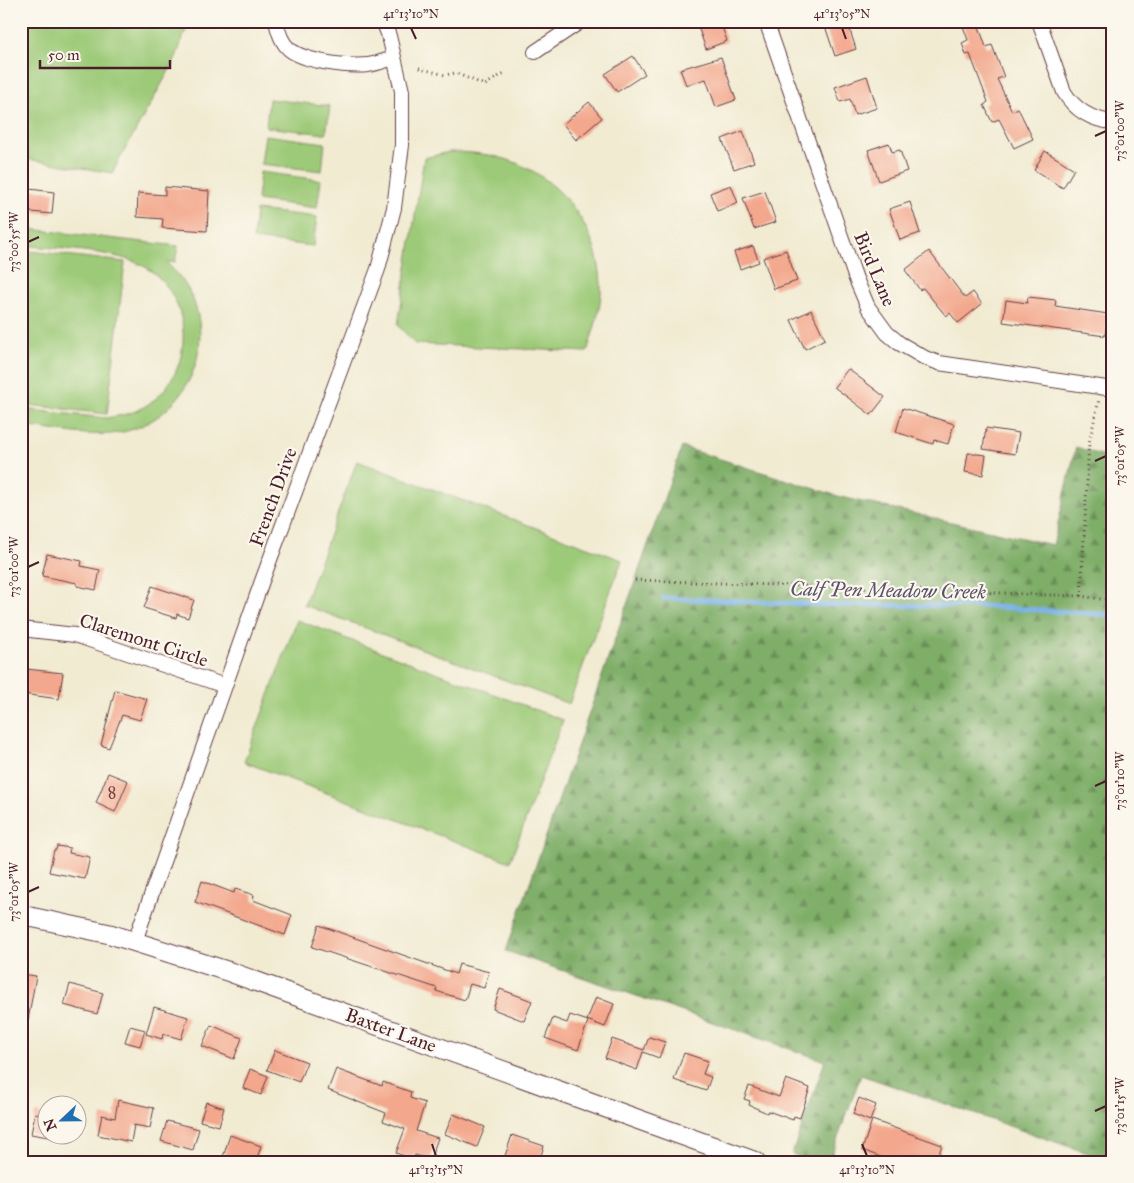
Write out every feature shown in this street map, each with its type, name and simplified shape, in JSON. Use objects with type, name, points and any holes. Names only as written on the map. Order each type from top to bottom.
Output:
[{"type":"street","points":[[276,21],[282,40],[288,48],[306,58],[332,63],[368,65],[394,58]]},
{"type":"street","name":"French Drive","points":[[135,941],[225,686],[378,269],[394,208],[402,145],[402,91],[389,36],[383,21]]},
{"type":"street","points":[[535,52],[581,21]]},
{"type":"street","name":"Bird Lane","points":[[766,21],[856,279],[868,306],[887,333],[912,352],[939,364],[1107,388]]},
{"type":"street","points":[[1039,21],[1068,100],[1088,116],[1113,122]]},
{"type":"street","name":"Claremont Circle","points":[[21,629],[75,635],[225,686]]},
{"type":"street","name":"Baxter Lane","points":[[21,916],[110,934],[230,972],[756,1162]]},
{"type":"path","points":[[420,68],[445,75],[455,73],[486,85],[506,72]]},
{"type":"path","points":[[1081,596],[1089,443],[1107,388]]},
{"type":"path","points":[[635,580],[1081,596],[1113,601]]},
{"type":"green space","points":[[21,21],[189,21],[175,60],[112,173],[21,158]]},
{"type":"green space","points":[[269,99],[330,106],[326,134],[266,127]]},
{"type":"green space","points":[[265,135],[325,143],[322,171],[261,164]]},
{"type":"green space","points":[[449,152],[489,155],[518,164],[543,178],[571,204],[582,220],[590,237],[597,255],[600,274],[601,293],[599,308],[587,352],[415,344],[398,325],[424,158]]},
{"type":"green space","points":[[260,172],[321,180],[317,208],[257,200]]},
{"type":"green space","points":[[256,210],[317,217],[313,246],[253,239]]},
{"type":"green space","points":[[21,228],[178,246],[175,262],[166,262],[182,280],[194,302],[199,323],[200,344],[196,364],[188,383],[176,400],[161,414],[144,425],[111,434],[73,433],[21,426],[21,409],[106,418],[120,416],[142,408],[159,395],[172,379],[180,360],[183,340],[181,319],[175,300],[163,282],[147,268],[120,257],[104,254],[21,245]]},
{"type":"green space","points":[[21,250],[125,262],[107,414],[21,404]]},
{"type":"green space","points":[[682,447],[841,497],[1053,545],[1076,447],[1113,459],[1113,1160],[1102,1158],[861,1075],[829,1162],[812,1162],[792,1154],[825,1061],[506,951]]},
{"type":"green space","points":[[357,461],[622,560],[569,704],[304,605]]},
{"type":"green space","points":[[297,620],[563,720],[510,862],[244,762]]},
{"type":"building","points":[[696,21],[720,21],[727,41],[706,49]]},
{"type":"building","points":[[838,21],[847,21],[856,49],[835,56],[825,26]]},
{"type":"building","points":[[961,21],[977,21],[986,47],[992,45],[1004,77],[997,79],[1012,111],[1018,108],[1033,139],[1014,148],[999,119],[992,122],[984,105],[988,102],[970,54],[966,55],[962,43],[968,40]]},
{"type":"building","points":[[633,56],[645,74],[617,92],[605,74]]},
{"type":"building","points":[[721,57],[736,100],[716,107],[706,79],[686,85],[680,69]]},
{"type":"building","points":[[867,76],[877,108],[855,115],[850,99],[840,102],[835,87]]},
{"type":"building","points":[[589,102],[602,118],[576,140],[563,124]]},
{"type":"building","points":[[743,131],[754,162],[734,169],[722,139]]},
{"type":"building","points":[[889,143],[892,152],[900,150],[907,171],[879,181],[868,150]]},
{"type":"building","points":[[1045,151],[1074,169],[1063,188],[1034,170]]},
{"type":"building","points":[[731,185],[738,203],[717,211],[710,193]]},
{"type":"building","points":[[165,187],[209,191],[207,231],[162,228],[163,219],[137,217],[138,193],[165,195]]},
{"type":"building","points":[[21,188],[54,192],[52,214],[21,211]]},
{"type":"building","points":[[765,191],[776,222],[754,229],[743,198]]},
{"type":"building","points":[[910,202],[920,233],[900,240],[889,209]]},
{"type":"building","points":[[753,246],[759,262],[740,269],[734,252]]},
{"type":"building","points":[[786,250],[797,281],[774,289],[763,258]]},
{"type":"building","points":[[929,251],[965,298],[973,292],[982,304],[958,323],[950,313],[946,316],[923,288],[920,290],[905,270]]},
{"type":"building","points":[[1028,297],[1056,300],[1055,306],[1108,314],[1105,336],[1003,322],[1006,300],[1027,303]]},
{"type":"building","points":[[811,310],[825,339],[805,349],[791,320]]},
{"type":"building","points":[[848,369],[885,397],[871,415],[834,387]]},
{"type":"building","points":[[903,408],[954,424],[948,444],[934,440],[933,444],[896,432]]},
{"type":"building","points":[[986,428],[1019,433],[1015,454],[983,449]]},
{"type":"building","points":[[968,453],[986,455],[983,475],[965,472]]},
{"type":"building","points":[[47,554],[82,561],[81,566],[100,570],[96,590],[77,586],[77,583],[42,576]]},
{"type":"building","points":[[152,586],[194,600],[188,618],[177,614],[176,618],[144,608]]},
{"type":"building","points":[[26,669],[63,673],[59,699],[23,694]]},
{"type":"building","points":[[115,690],[147,699],[140,720],[122,715],[109,748],[101,745]]},
{"type":"building","points":[[108,773],[128,781],[115,812],[96,803]]},
{"type":"building","points":[[57,846],[70,848],[69,853],[90,857],[85,879],[49,872],[54,850],[56,850]]},
{"type":"building","points":[[202,881],[234,893],[235,889],[254,895],[253,900],[292,915],[285,935],[195,902]]},
{"type":"building","points":[[319,925],[456,974],[459,964],[489,972],[484,988],[470,984],[465,1000],[436,991],[437,988],[312,947]]},
{"type":"building","points":[[21,974],[36,976],[28,1020],[21,1020]]},
{"type":"building","points":[[70,984],[103,993],[97,1014],[64,1005]]},
{"type":"building","points":[[500,989],[532,1001],[524,1021],[493,1009]]},
{"type":"building","points":[[596,997],[614,1004],[605,1027],[587,1020]]},
{"type":"building","points":[[154,1007],[188,1017],[181,1039],[163,1034],[162,1039],[146,1034]]},
{"type":"building","points":[[570,1015],[588,1021],[578,1050],[545,1038],[553,1018],[567,1023]]},
{"type":"building","points":[[211,1025],[242,1038],[234,1059],[202,1046]]},
{"type":"building","points":[[130,1026],[145,1030],[140,1046],[125,1042]]},
{"type":"building","points":[[649,1037],[665,1042],[659,1058],[643,1052],[637,1070],[605,1058],[612,1039],[644,1050]]},
{"type":"building","points":[[275,1050],[307,1062],[299,1082],[267,1070]]},
{"type":"building","points":[[684,1053],[708,1061],[703,1074],[711,1077],[706,1091],[674,1080]]},
{"type":"building","points":[[250,1069],[268,1076],[261,1095],[243,1088]]},
{"type":"building","points":[[336,1069],[382,1086],[383,1082],[411,1092],[410,1098],[425,1103],[416,1131],[438,1138],[430,1160],[415,1155],[413,1159],[396,1153],[405,1129],[383,1121],[386,1113],[328,1090]]},
{"type":"building","points":[[786,1079],[810,1088],[800,1118],[794,1116],[793,1120],[768,1111],[767,1113],[749,1105],[750,1101],[744,1099],[749,1086],[779,1097]]},
{"type":"building","points":[[859,1098],[876,1105],[870,1121],[853,1114]]},
{"type":"building","points":[[118,1100],[154,1108],[150,1128],[134,1125],[131,1142],[98,1135],[102,1115],[115,1118]]},
{"type":"building","points":[[206,1102],[224,1108],[219,1126],[200,1121]]},
{"type":"building","points":[[35,1113],[38,1113],[38,1135],[31,1134]]},
{"type":"building","points":[[453,1114],[485,1127],[477,1147],[445,1134]]},
{"type":"building","points":[[872,1120],[942,1145],[936,1162],[894,1162],[862,1150]]},
{"type":"building","points":[[167,1121],[199,1129],[193,1150],[161,1141]]},
{"type":"building","points":[[230,1135],[261,1146],[256,1162],[237,1162],[223,1157]]},
{"type":"building","points":[[512,1135],[544,1146],[539,1162],[503,1162]]},
{"type":"waterway","name":"Calf Pen Meadow Creek","points":[[663,598],[830,605],[981,606],[1113,615]]}]
